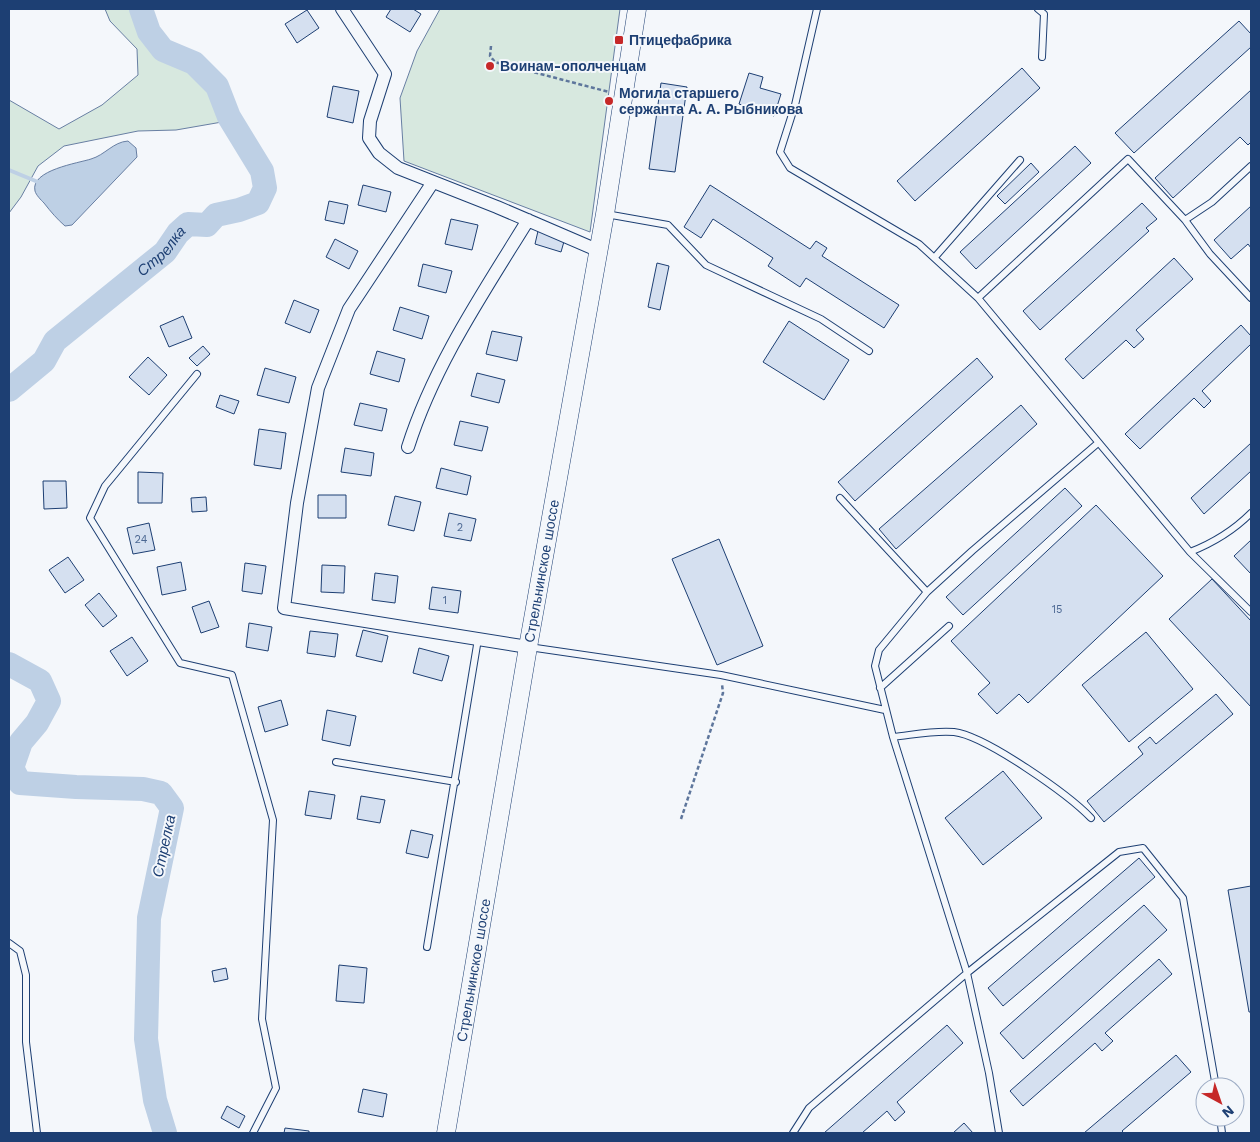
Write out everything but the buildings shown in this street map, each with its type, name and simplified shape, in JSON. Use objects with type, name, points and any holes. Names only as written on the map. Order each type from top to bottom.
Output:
[{"type":"main road","name":"Стрельнинское шоссе","points":[[446,1133],[528,647],[597,250],[605,214],[637,9]]},
{"type":"street","points":[[344,10],[385,74],[370,121],[370,138],[379,153],[398,168],[597,250]]},
{"type":"street","points":[[433,182],[349,309],[318,388],[297,503],[284,608],[528,647]]},
{"type":"street","points":[[408,447],[416,421],[452,343],[528,220]]},
{"type":"lane","points":[[817,9],[795,105],[780,152],[790,168],[920,244],[978,298],[1190,552],[1251,612]]},
{"type":"lane","points":[[1038,9],[1044,14],[1042,57]]},
{"type":"lane","points":[[978,298],[1128,159],[1185,220],[1210,254],[1251,298]]},
{"type":"lane","points":[[935,257],[1020,160]]},
{"type":"lane","points":[[1185,220],[1212,202],[1251,166]]},
{"type":"lane","points":[[605,214],[668,225],[706,265],[821,319],[869,351]]},
{"type":"lane","points":[[1244,290],[1251,286]]},
{"type":"lane","points":[[197,374],[105,486],[90,518],[180,663],[232,675],[273,820],[262,1019],[276,1088],[253,1133]]},
{"type":"lane","points":[[999,1133],[989,1073],[966,973],[893,737],[875,666],[879,650],[927,592],[1098,443]]},
{"type":"lane","points":[[840,498],[927,592]]},
{"type":"lane","points":[[1190,552],[1206,546],[1240,524],[1251,513]]},
{"type":"lane","points":[[880,688],[949,626]]},
{"type":"lane","points":[[427,947],[456,782],[478,639]]},
{"type":"lane","points":[[528,647],[720,675],[885,710]]},
{"type":"lane","points":[[893,737],[955,732],[987,744],[1076,802],[1092,818]]},
{"type":"lane","points":[[336,762],[456,782]]},
{"type":"lane","points":[[793,1133],[809,1108],[966,973],[1119,852],[1143,848],[1183,898],[1214,1077]]},
{"type":"lane","points":[[9,943],[20,951],[26,975],[26,1042],[37,1133]]},
{"type":"path","points":[[491,46],[490,56],[495,62],[615,94]]},
{"type":"path","points":[[681,818],[723,693],[720,675]]},
{"type":"shaded area","points":[[105,9],[135,9],[136,15],[150,33],[182,48],[204,72],[222,122],[176,130],[138,131],[64,146],[38,166],[21,197],[9,213],[9,100],[59,129],[102,105],[138,75],[137,49],[110,21]]},
{"type":"shaded area","points":[[440,9],[620,9],[590,232],[404,161],[400,98],[417,51]]},
{"type":"water","points":[[128,141],[136,148],[137,157],[72,225],[65,226],[36,194],[35,184],[47,173],[67,165],[91,159],[118,144]]},
{"type":"waterway","name":"Стрелка","points":[[9,390],[44,361],[55,341],[165,252],[178,233],[188,224],[207,225],[216,215],[239,210],[258,203],[265,188],[262,171],[229,117],[217,86],[194,63],[163,50],[149,32],[141,9]]},
{"type":"waterway","points":[[9,170],[38,182]]},
{"type":"waterway","name":"Стрелка","points":[[9,664],[40,681],[49,701],[37,723],[21,742],[12,768],[20,783],[143,789],[161,793],[172,808],[149,918],[146,1039],[155,1100],[165,1133]]},
{"type":"place","name":"Птицефабрика","points":[[619,40]]},
{"type":"place","name":"Воинам-ополченцам","points":[[490,66]]},
{"type":"place","name":"Могила старшего сержанта А. А. Рыбникова","points":[[609,101]]}]
